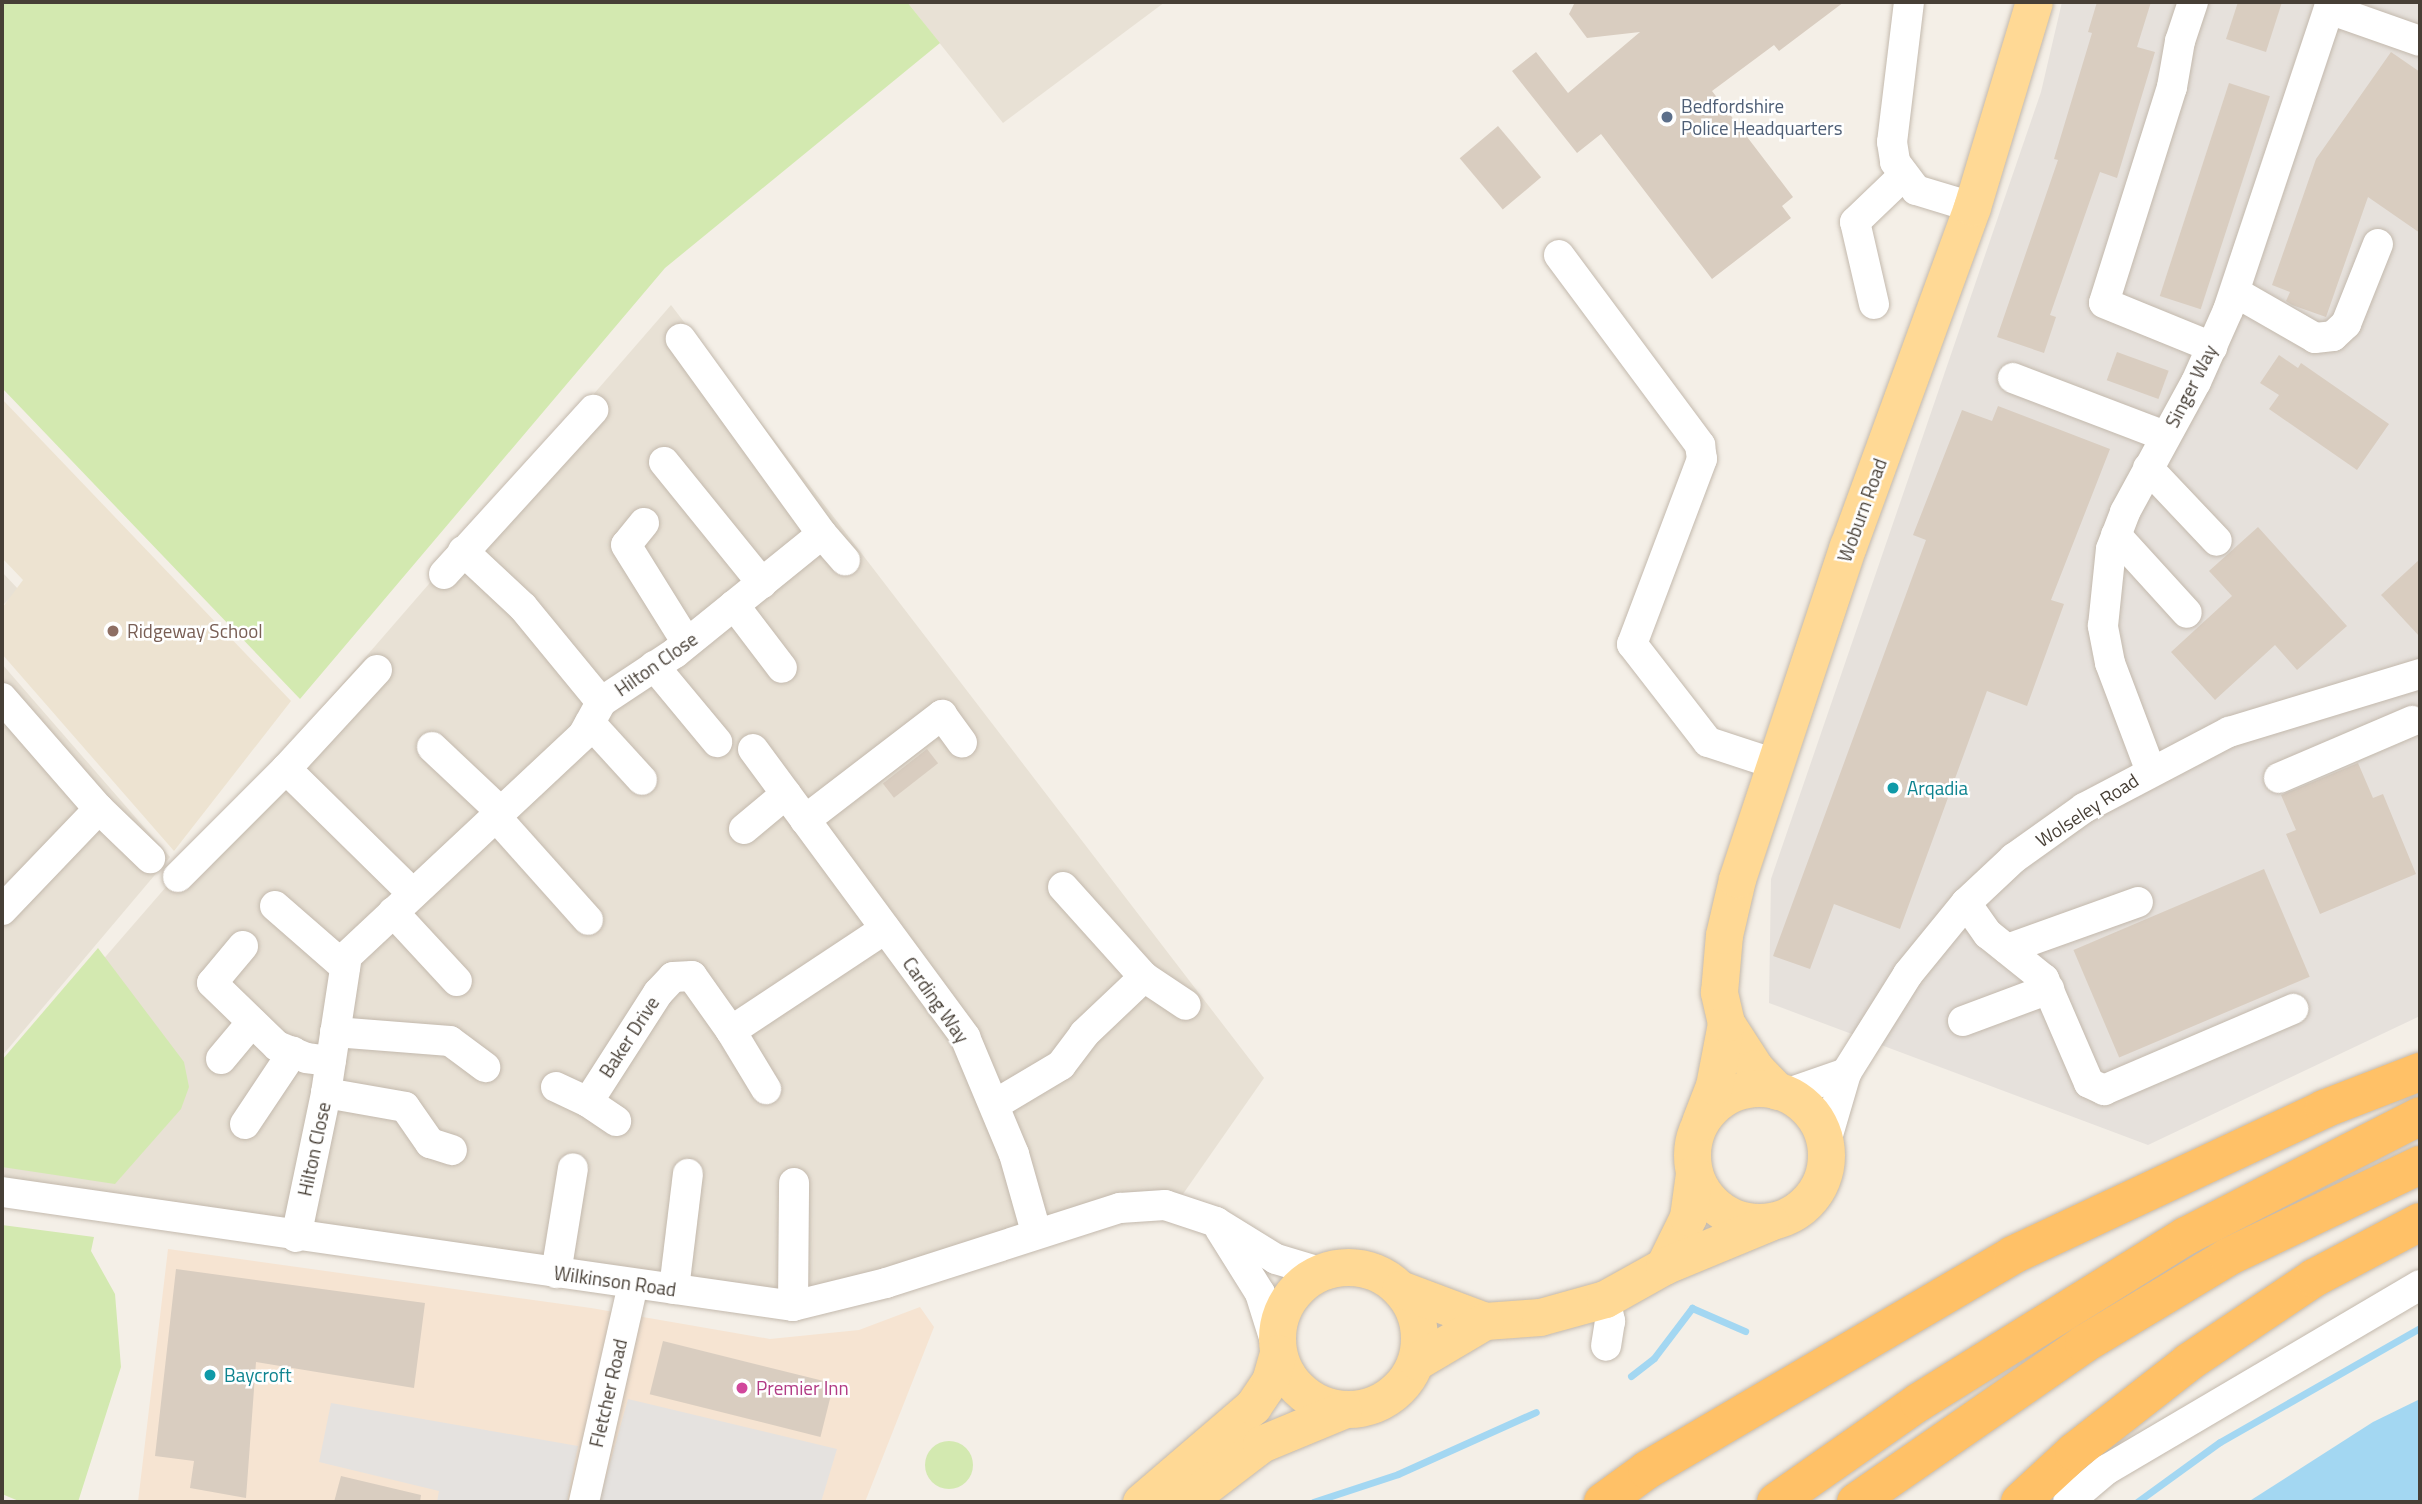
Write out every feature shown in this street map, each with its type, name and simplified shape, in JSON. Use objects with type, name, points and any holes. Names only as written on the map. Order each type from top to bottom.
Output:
[{"type":"highway","points":[[1604,1502],[1647,1470],[2013,1255],[2324,1109],[2420,1072]]},
{"type":"highway","points":[[1776,1502],[1919,1402],[2186,1236],[2420,1116]]},
{"type":"highway","points":[[1856,1502],[2084,1344],[2228,1257],[2420,1165]]},
{"type":"highway","points":[[2020,1502],[2074,1452],[2189,1362],[2314,1278],[2420,1222]]},
{"type":"main road","name":"Woburn Road","points":[[1782,1092],[1755,1068],[1726,1023],[1719,992],[1724,935],[1737,879],[1775,764],[1848,546],[1972,206],[2034,2]]},
{"type":"main road","name":"Woburn Road","points":[[1700,1122],[1714,1086],[1726,1023]]},
{"type":"main road","points":[[1141,1502],[1253,1406],[1270,1381],[1287,1301],[1320,1272],[1363,1268],[1400,1289],[1485,1321],[1541,1317],[1605,1299],[1664,1266],[1798,1208],[1819,1185],[1825,1144],[1812,1114],[1782,1092],[1755,1088],[1733,1093],[1714,1104],[1700,1122],[1694,1138],[1694,1172],[1688,1217],[1664,1266]]},
{"type":"main road","points":[[1694,1172],[1702,1191],[1723,1211],[1750,1222],[1770,1221]]},
{"type":"main road","points":[[1277,1348],[1286,1375],[1301,1393],[1321,1405],[1343,1410],[1367,1408],[1388,1398],[1406,1381],[1417,1361],[1418,1322],[1400,1289]]},
{"type":"main road","points":[[1417,1361],[1485,1321]]},
{"type":"main road","points":[[1185,1502],[1261,1444],[1343,1410]]},
{"type":"street","points":[[1909,2],[1892,142],[1902,177],[1916,190],[1972,206]]},
{"type":"street","points":[[2193,2],[2180,41],[2172,87],[2104,303],[2212,347]]},
{"type":"street","points":[[2330,6],[2420,41]]},
{"type":"street","name":"Singer Way","points":[[2150,769],[2120,696],[2104,626],[2105,587],[2116,535],[2212,347],[2235,292],[2330,6]]},
{"type":"street","points":[[1874,303],[1856,222],[1902,177]]},
{"type":"street","points":[[2235,292],[2315,338],[2333,336],[2346,324],[2378,244]]},
{"type":"street","points":[[1559,255],[1700,444],[1702,459],[1632,644],[1708,742],[1775,764]]},
{"type":"street","points":[[681,339],[822,534],[845,560]]},
{"type":"street","points":[[2013,378],[2165,436]]},
{"type":"street","points":[[444,574],[593,410]]},
{"type":"street","points":[[664,462],[762,583]]},
{"type":"street","points":[[2148,468],[2217,541]]},
{"type":"street","points":[[644,523],[626,545],[687,643]]},
{"type":"street","name":"Hilton Close","points":[[296,1237],[326,1093],[346,956],[583,735],[596,713],[822,534]]},
{"type":"street","points":[[2116,535],[2188,613]]},
{"type":"street","points":[[463,551],[523,607],[642,780]]},
{"type":"street","points":[[734,605],[782,668]]},
{"type":"street","points":[[654,666],[717,742]]},
{"type":"street","points":[[178,877],[286,769],[377,670]]},
{"type":"street","name":"Wolseley Road","points":[[1825,1144],[1846,1073],[1908,974],[1966,902],[2014,858],[2084,808],[2150,769],[2229,732],[2420,674]]},
{"type":"street","points":[[2279,778],[2416,727],[2387,682]]},
{"type":"street","points":[[2,698],[99,809],[150,858]]},
{"type":"street","points":[[805,820],[942,715],[962,743]]},
{"type":"street","points":[[432,747],[498,814],[588,920]]},
{"type":"street","name":"Carding Way","points":[[752,749],[965,1037],[1014,1154],[1037,1232]]},
{"type":"street","points":[[286,769],[403,903],[457,981]]},
{"type":"street","points":[[744,829],[786,794]]},
{"type":"street","points":[[2,910],[99,809]]},
{"type":"street","points":[[1063,887],[1144,977],[1186,1005]]},
{"type":"street","points":[[1966,902],[1988,934],[2044,979],[2089,1083],[2105,1090],[2293,1009]]},
{"type":"street","points":[[2007,949],[2138,902]]},
{"type":"street","points":[[275,906],[345,967]]},
{"type":"street","points":[[732,1031],[885,929]]},
{"type":"street","points":[[243,946],[212,983],[277,1046],[293,1052],[333,1047],[450,1041],[485,1067]]},
{"type":"street","name":"Baker Drive","points":[[588,1102],[657,993],[673,977],[692,976],[732,1031],[766,1089]]},
{"type":"street","points":[[994,1105],[1061,1065],[1084,1034],[1144,977]]},
{"type":"street","points":[[1963,1021],[2049,989]]},
{"type":"street","points":[[221,1059],[252,1022]]},
{"type":"street","points":[[245,1124],[293,1052]]},
{"type":"street","points":[[1782,1092],[1846,1073]]},
{"type":"street","points":[[556,1087],[588,1102],[616,1122]]},
{"type":"street","points":[[326,1093],[405,1107],[430,1143],[452,1150]]},
{"type":"street","points":[[556,1273],[573,1168]]},
{"type":"street","points":[[674,1289],[688,1174]]},
{"type":"street","points":[[793,1306],[794,1183]]},
{"type":"street","name":"Wilkinson Road","points":[[2,1192],[296,1237],[793,1306],[886,1283],[1037,1232],[1119,1208],[1165,1205],[1216,1222],[1276,1259],[1320,1272]]},
{"type":"street","points":[[1216,1222],[1260,1293],[1277,1348]]},
{"type":"street","name":"Fletcher Road","points":[[584,1502],[633,1284]]},
{"type":"street","points":[[2068,1502],[2106,1469],[2420,1285]]},
{"type":"street","points":[[1605,1299],[1609,1321],[1606,1346]]},
{"type":"shaded area","points":[[907,2],[1165,2],[1003,123]]},
{"type":"shaded area","points":[[2062,2],[2420,2],[2420,1016],[2148,1145],[1769,1003],[1771,879],[2041,92]]},
{"type":"shaded area","points":[[671,305],[1264,1078],[1183,1194],[823,1302],[2,1194],[2,1076]]},
{"type":"shaded area","name":"Ridgeway School","points":[[2,399],[291,701],[174,851],[2,654],[2,608],[23,580],[2,558]]},
{"type":"shaded area","points":[[2,572],[19,590],[2,606]]},
{"type":"shaded area","points":[[2,664],[170,857],[2,1056]]},
{"type":"shaded area","points":[[168,1249],[591,1308],[770,1339],[859,1330],[920,1307],[934,1327],[865,1502],[138,1502]]},
{"type":"shaded area","points":[[628,1399],[837,1449],[821,1502],[599,1502]]},
{"type":"shaded area","points":[[331,1403],[578,1446],[567,1502],[437,1502],[439,1491],[319,1462]]},
{"type":"green space","points":[[2,2],[907,2],[940,43],[665,268],[300,699],[2,388]]},
{"type":"green space","points":[[98,948],[184,1062],[189,1087],[181,1109],[115,1184],[2,1167],[2,1060]]},
{"type":"green space","points":[[2,1225],[94,1237],[91,1251],[115,1294],[121,1367],[78,1502],[21,1502],[2,1494]]},
{"type":"green space","points":[[949,1441],[966,1448],[973,1465],[966,1482],[949,1489],[932,1482],[925,1465],[932,1448]]},
{"type":"water","points":[[2420,1399],[2420,1502],[2248,1502],[2373,1422]]},
{"type":"building","name":"Bedfordshire Police Headquarters","points":[[1575,2],[1844,2],[1779,51],[1774,45],[1712,91],[1793,197],[1782,206],[1791,218],[1712,279],[1601,134],[1577,153],[1512,71],[1536,52],[1568,93],[1640,32],[1587,38],[1569,14]]},
{"type":"building","points":[[2097,2],[2151,2],[2137,47],[2155,52],[2117,178],[2100,172],[2050,315],[2056,317],[2044,353],[1997,337],[2058,160],[2054,159],[2092,33],[2088,32]]},
{"type":"building","points":[[2238,2],[2282,2],[2266,52],[2226,39]]},
{"type":"building","points":[[2391,52],[2420,72],[2420,233],[2368,197],[2326,317],[2292,305],[2286,301],[2290,292],[2272,285],[2316,159]]},
{"type":"building","points":[[2229,83],[2270,96],[2201,309],[2160,296]]},
{"type":"building","points":[[1498,126],[1541,177],[1503,209],[1460,158]]},
{"type":"building","points":[[2117,352],[2169,371],[2158,399],[2107,380]]},
{"type":"building","points":[[2279,355],[2298,368],[2301,363],[2389,424],[2357,470],[2269,409],[2279,395],[2260,383]]},
{"type":"building","name":"Arqadia","points":[[1998,406],[2110,449],[2051,600],[2064,604],[2027,706],[1987,691],[1900,929],[1834,904],[1810,969],[1773,956],[1926,540],[1913,535],[1962,410],[1992,421]]},
{"type":"building","points":[[2258,527],[2347,626],[2297,670],[2275,645],[2215,700],[2171,652],[2232,596],[2209,571]]},
{"type":"building","points":[[2420,559],[2420,637],[2381,595]]},
{"type":"building","points":[[927,749],[938,763],[894,798],[883,783]]},
{"type":"building","points":[[2358,763],[2373,798],[2383,794],[2416,874],[2320,914],[2286,834],[2296,830],[2281,795]]},
{"type":"building","points":[[2264,869],[2310,977],[2119,1058],[2073,950]]},
{"type":"building","name":"Baycroft","points":[[176,1269],[425,1303],[414,1388],[256,1362],[246,1498],[190,1488],[194,1461],[155,1456]]},
{"type":"building","name":"Premier Inn","points":[[663,1341],[834,1384],[820,1437],[650,1394]]},
{"type":"building","points":[[341,1476],[421,1495],[420,1502],[334,1502]]},
{"type":"waterway","points":[[1631,1376],[1654,1358],[1692,1308],[1745,1331]]},
{"type":"waterway","points":[[2137,1502],[2220,1442],[2420,1328]]},
{"type":"waterway","points":[[1313,1502],[1398,1474],[1536,1412]]},
{"type":"place","name":"Bedfordshire Police Headquarters","points":[[1667,117]]},
{"type":"place","name":"Ridgeway School","points":[[113,631]]},
{"type":"place","name":"Arqadia","points":[[1893,788]]},
{"type":"place","name":"Baycroft","points":[[210,1375]]},
{"type":"place","name":"Premier Inn","points":[[742,1388]]}]
